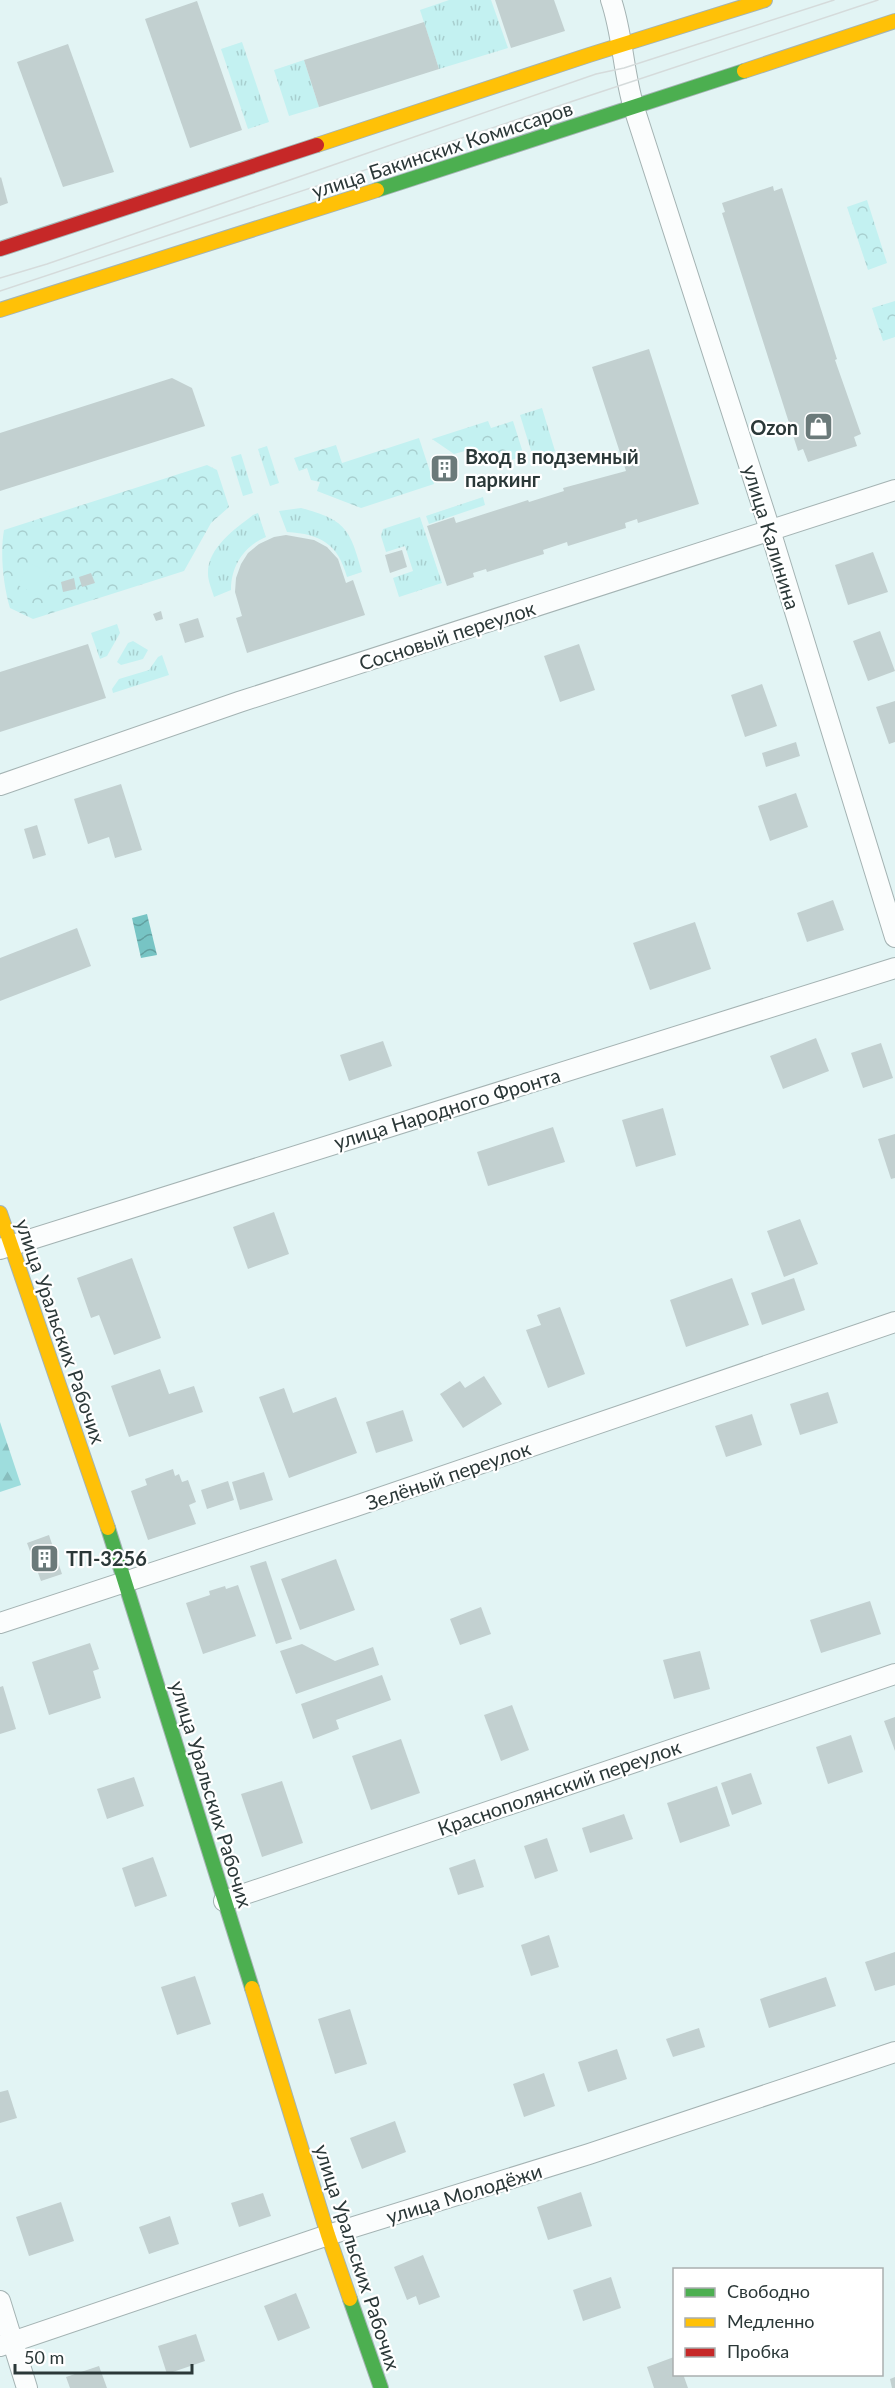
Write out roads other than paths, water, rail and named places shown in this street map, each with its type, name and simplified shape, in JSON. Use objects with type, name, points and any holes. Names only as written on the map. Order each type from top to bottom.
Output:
[{"type":"main road","points":[[0,249],[765,0]]},
{"type":"main road","name":"улица Бакинских Комиссаров","points":[[0,310],[634,108],[895,21]]},
{"type":"main road","name":"улица Уральских Рабочих","points":[[0,1213],[5,1247],[126,1581],[328,2235],[381,2388]]},
{"type":"street","name":"улица Калинина","points":[[611,0],[618,21],[626,82],[770,530],[895,937]]},
{"type":"street","name":"Сосновый переулок","points":[[0,786],[239,702],[895,490]]},
{"type":"street","name":"улица Народного Фронта","points":[[5,1247],[895,968]]},
{"type":"street","name":"Зелёный переулок","points":[[0,1623],[353,1507],[895,1322]]},
{"type":"street","name":"Краснополянский переулок","points":[[224,1900],[895,1674]]},
{"type":"street","name":"улица Молодёжи","points":[[7,2344],[328,2235],[589,2154],[895,2052]]},
{"type":"street","points":[[0,2301],[7,2344],[27,2388]]},
{"type":"water","points":[[147,914],[157,955],[141,958],[132,918]]},
{"type":"tram line","points":[[0,278],[47,264],[596,74],[624,68],[834,0]]},
{"type":"tram line","points":[[0,291],[878,0]]},
{"type":"place","name":"Ozon","points":[[819,427]]},
{"type":"place","name":"Вход в подземный паркинг","points":[[444,468]]},
{"type":"place","name":"ТП-3256","points":[[45,1558]]}]
